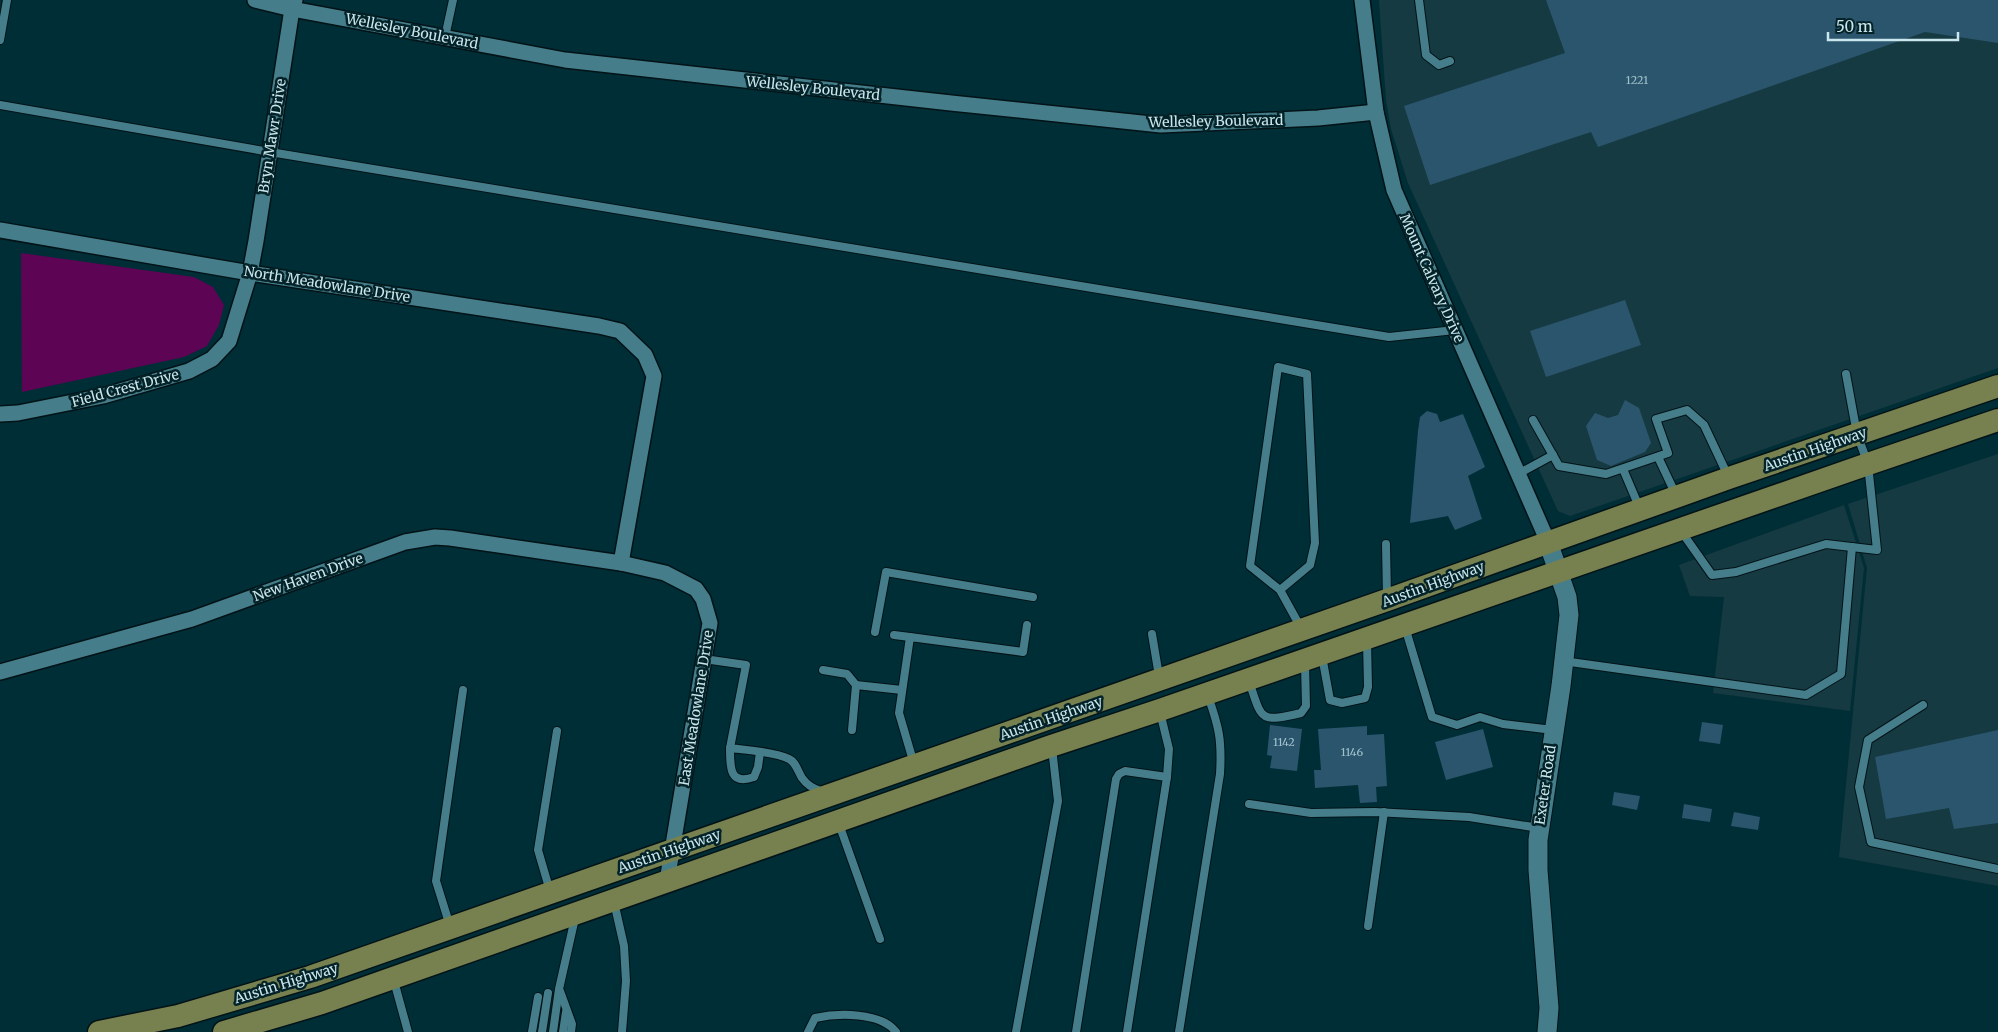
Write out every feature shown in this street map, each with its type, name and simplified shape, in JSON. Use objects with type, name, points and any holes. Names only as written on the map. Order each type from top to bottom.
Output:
[{"type":"main road","name":"Austin Highway","points":[[99,1032],[178,1016],[310,977],[1302,630],[1729,478],[1998,386]]},
{"type":"main road","name":"Austin Highway","points":[[224,1032],[322,1003],[1051,746],[1248,680],[1998,420]]},
{"type":"street","name":"Wellesley Boulevard","points":[[255,0],[293,4],[445,38],[565,60],[1162,125],[1318,118],[1376,112]]},
{"type":"street","name":"Mount Calvary Drive","points":[[1362,0],[1376,112],[1394,190],[1548,542]]},
{"type":"street","name":"Bryn Mawr Drive","points":[[250,273],[293,4]]},
{"type":"street","name":"North Meadowlane Drive","points":[[0,230],[250,273],[599,326],[620,331],[645,355],[654,376],[622,563]]},
{"type":"street","name":"Field Crest Drive","points":[[0,414],[18,413],[103,396],[189,371],[212,358],[229,340],[250,273]]},
{"type":"street","name":"New Haven Drive","points":[[0,672],[192,619],[405,542],[435,537],[450,538],[622,563]]},
{"type":"street","name":"Exeter Road","points":[[1547,1032],[1549,1008],[1538,870],[1539,828],[1564,661],[1568,615],[1567,597],[1548,542]]},
{"type":"street","name":"East Meadowlane Drive","points":[[622,563],[665,574],[696,589],[703,599],[710,624],[667,881]]},
{"type":"lane","points":[[0,40],[7,0]]},
{"type":"lane","points":[[445,38],[453,0]]},
{"type":"lane","points":[[1419,0],[1426,55],[1439,65],[1450,61]]},
{"type":"lane","points":[[0,105],[270,152],[1389,337],[1455,330]]},
{"type":"lane","points":[[1280,590],[1310,565],[1315,543],[1307,374],[1278,367],[1250,566],[1280,590],[1302,630]]},
{"type":"lane","points":[[1680,529],[1712,575],[1736,572],[1826,544],[1877,550],[1868,464],[1857,434],[1846,374]]},
{"type":"lane","points":[[1533,420],[1559,466],[1606,474],[1668,453],[1656,419],[1687,410],[1704,425],[1729,478]]},
{"type":"lane","points":[[1518,474],[1553,455]]},
{"type":"lane","points":[[1658,457],[1677,497]]},
{"type":"lane","points":[[1623,469],[1640,510]]},
{"type":"lane","points":[[1386,544],[1387,600]]},
{"type":"lane","points":[[1564,661],[1806,695],[1841,674],[1852,547]]},
{"type":"lane","points":[[875,632],[886,572],[1033,597]]},
{"type":"lane","points":[[894,635],[1023,652],[1028,625]]},
{"type":"lane","points":[[1405,625],[1432,717],[1457,725],[1480,717],[1503,724],[1554,730]]},
{"type":"lane","points":[[1152,634],[1159,680]]},
{"type":"lane","points":[[910,637],[899,713],[914,766]]},
{"type":"lane","points":[[1313,657],[1330,700],[1342,704],[1365,698],[1368,688],[1367,638]]},
{"type":"lane","points":[[1248,680],[1260,714],[1275,719],[1301,713],[1306,706],[1313,657]]},
{"type":"lane","points":[[704,658],[746,665],[730,748],[732,774],[739,779],[746,780],[754,777],[758,767],[760,752]]},
{"type":"lane","points":[[823,670],[848,674],[856,685],[852,730]]},
{"type":"lane","points":[[856,685],[902,690]]},
{"type":"lane","points":[[450,928],[436,881],[463,690]]},
{"type":"lane","points":[[1179,1032],[1220,774],[1221,745],[1218,725],[1207,694]]},
{"type":"lane","points":[[1923,706],[1868,740],[1859,788],[1871,842],[1998,869]]},
{"type":"lane","points":[[1127,1032],[1167,777],[1169,749],[1160,710]]},
{"type":"lane","points":[[550,892],[538,850],[557,731]]},
{"type":"lane","points":[[1016,1032],[1058,801],[1051,746]]},
{"type":"lane","points":[[730,748],[790,759],[798,768],[802,779],[812,788],[830,794]]},
{"type":"lane","points":[[1076,1032],[1116,779],[1119,774],[1125,771],[1167,777]]},
{"type":"lane","points":[[1249,804],[1311,813],[1384,812],[1468,817],[1539,828]]},
{"type":"lane","points":[[1368,926],[1384,812]]},
{"type":"lane","points":[[838,822],[880,939]]},
{"type":"lane","points":[[613,900],[624,946],[626,981],[622,1032]]},
{"type":"lane","points":[[553,1032],[576,913]]},
{"type":"lane","points":[[393,978],[408,1032]]},
{"type":"lane","points":[[560,990],[572,1024],[571,1032]]},
{"type":"lane","points":[[542,1032],[548,993]]},
{"type":"lane","points":[[532,1032],[538,997]]},
{"type":"lane","points":[[563,1032],[567,1009]]},
{"type":"lane","points":[[808,1032],[816,1018],[834,1014],[872,1018],[888,1023],[896,1032],[900,1032]]},
{"type":"shaded area","points":[[1379,0],[1998,0],[1998,368],[1570,516],[1558,511],[1408,183],[1391,129],[1386,100]]},
{"type":"shaded area","points":[[21,253],[194,277],[213,287],[224,305],[219,325],[207,346],[184,357],[22,392]]},
{"type":"shaded area","points":[[1998,454],[1998,886],[1839,857],[1867,568],[1848,504]]},
{"type":"shaded area","points":[[1844,505],[1864,568],[1850,711],[1713,693],[1724,597],[1690,596],[1679,565]]},
{"type":"building","points":[[1546,0],[1998,0],[1998,43],[1925,32],[1598,147],[1591,132],[1430,185],[1404,106],[1565,53]]},
{"type":"building","points":[[1625,300],[1641,345],[1546,377],[1530,331]]},
{"type":"building","points":[[1625,400],[1639,408],[1651,443],[1645,452],[1611,466],[1597,460],[1586,426],[1595,413],[1608,418],[1618,415]]},
{"type":"building","points":[[1427,411],[1437,414],[1440,422],[1463,414],[1485,467],[1468,476],[1482,519],[1455,530],[1448,516],[1410,523],[1420,417]]},
{"type":"building","points":[[1702,722],[1723,725],[1720,744],[1699,741]]},
{"type":"building","points":[[1270,725],[1302,729],[1297,771],[1270,768],[1272,756],[1267,755]]},
{"type":"building","points":[[1367,726],[1367,735],[1384,734],[1387,786],[1376,787],[1377,802],[1360,803],[1358,785],[1315,788],[1314,770],[1321,770],[1318,729]]},
{"type":"building","points":[[1483,729],[1493,767],[1446,780],[1435,742]]},
{"type":"building","points":[[1998,730],[1998,823],[1954,829],[1949,808],[1886,819],[1875,757]]},
{"type":"building","points":[[1614,792],[1640,796],[1637,810],[1612,805]]},
{"type":"building","points":[[1684,804],[1712,809],[1710,822],[1682,818]]},
{"type":"building","points":[[1734,812],[1760,817],[1758,830],[1731,826]]}]
